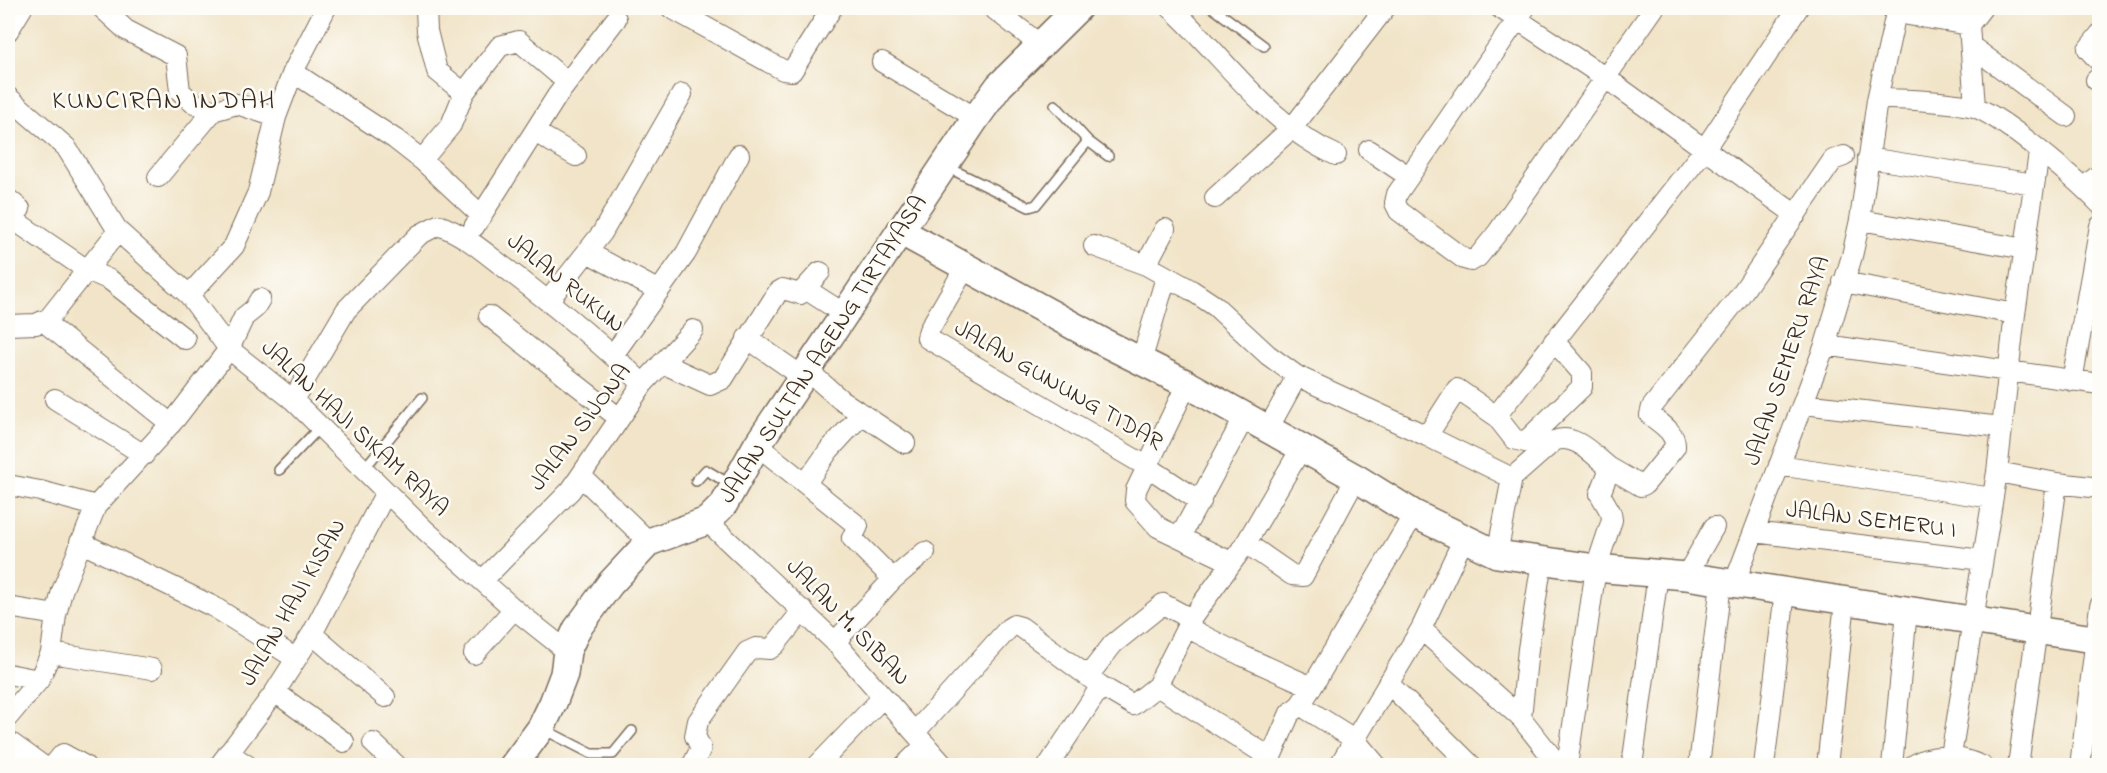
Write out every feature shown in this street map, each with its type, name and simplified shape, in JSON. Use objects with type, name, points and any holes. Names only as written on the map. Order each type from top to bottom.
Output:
[{"type":"street","points":[[8,31],[22,8]]},
{"type":"street","points":[[102,8],[126,30],[176,56],[180,91],[192,102],[213,111]]},
{"type":"street","points":[[189,295],[234,246],[258,192],[276,117],[293,72],[326,8]]},
{"type":"street","points":[[426,8],[429,42],[437,71],[464,93]]},
{"type":"street","points":[[671,8],[783,70],[792,71],[831,8]]},
{"type":"street","points":[[993,8],[1039,44]]},
{"type":"street","name":"JALAN SULTAN AGENG TIRTAYASA","points":[[516,764],[541,728],[564,674],[567,651],[577,629],[610,584],[649,542],[707,521],[724,504],[757,445],[976,118],[999,87],[1039,44],[1078,8]]},
{"type":"street","points":[[1172,8],[1273,112],[1311,144],[1336,155]]},
{"type":"street","points":[[1215,198],[1293,127],[1385,8]]},
{"type":"street","points":[[1500,8],[1521,14],[1704,150],[1796,215]]},
{"type":"street","points":[[1521,14],[1408,176],[1397,194],[1395,203],[1399,211],[1464,259],[1470,261],[1478,257],[1498,232],[1654,8]]},
{"type":"street","points":[[1496,416],[1704,150],[1798,8]]},
{"type":"street","points":[[1975,107],[1969,25],[1982,8]]},
{"type":"street","points":[[1897,10],[1969,25]]},
{"type":"street","name":"JALAN SEMERU RAYA","points":[[1699,765],[1728,584],[1754,532],[1825,345],[1860,220],[1877,100],[1897,10]]},
{"type":"street","points":[[293,400],[346,310],[419,235],[438,225],[458,234],[482,216],[567,82],[616,19]]},
{"type":"street","points":[[2098,73],[2088,49],[2100,34]]},
{"type":"street","points":[[422,160],[451,125],[464,93],[500,46],[519,41],[567,82]]},
{"type":"street","points":[[1971,46],[2066,116]]},
{"type":"street","points":[[882,62],[976,118]]},
{"type":"street","points":[[293,72],[395,139],[422,160],[482,216]]},
{"type":"street","points":[[548,301],[602,233],[682,94]]},
{"type":"street","name":"JALAN HAJI SIKAM RAYA","points":[[8,97],[66,147],[118,231],[189,295],[229,349],[293,400],[363,470],[482,581],[567,651]]},
{"type":"street","points":[[1877,100],[1896,98],[1975,107],[2084,187],[2100,204]]},
{"type":"street","points":[[158,177],[213,111],[237,104],[276,117]]},
{"type":"street","points":[[535,132],[576,156]]},
{"type":"street","points":[[1369,150],[1408,176]]},
{"type":"street","points":[[1951,756],[1997,472],[2014,314],[2039,153]]},
{"type":"street","points":[[614,355],[686,253],[738,155]]},
{"type":"street","points":[[1497,554],[1512,478],[1554,441],[1563,437],[1571,438],[1610,468],[1641,486],[1645,484],[1675,447],[1676,439],[1650,415],[1652,408],[1739,297],[1833,160],[1844,156]]},
{"type":"street","points":[[1868,158],[2034,184]]},
{"type":"street","points":[[2084,187],[2100,174]]},
{"type":"street","points":[[8,200],[20,209],[11,218],[87,270],[111,280],[185,339]]},
{"type":"street","points":[[1860,220],[2025,249]]},
{"type":"street","points":[[2072,381],[2100,226]]},
{"type":"street","points":[[1146,265],[1165,229]]},
{"type":"street","points":[[8,325],[43,321],[118,231]]},
{"type":"street","points":[[900,231],[965,268],[1302,447],[1356,478],[1412,517],[1497,554],[1596,568],[1686,576],[2097,640]]},
{"type":"street","name":"JALAN RUKUN","points":[[458,234],[548,301],[614,355],[644,384]]},
{"type":"street","points":[[1094,246],[1146,265],[1215,306],[1268,355],[1297,376],[1512,478]]},
{"type":"street","points":[[587,252],[659,291]]},
{"type":"street","name":"JALAN GUNUNG TIDAR","points":[[965,268],[929,330],[927,338],[1148,467],[1201,502]]},
{"type":"street","points":[[662,363],[710,385],[717,384],[723,379],[778,292],[789,289],[800,294],[807,290],[820,272]]},
{"type":"street","points":[[1141,362],[1166,277]]},
{"type":"street","points":[[1843,282],[2014,314]]},
{"type":"street","points":[[807,290],[846,315]]},
{"type":"street","points":[[8,717],[39,680],[51,653],[56,615],[80,542],[96,506],[171,424],[229,349],[244,317],[254,309],[260,299]]},
{"type":"street","points":[[489,316],[619,418]]},
{"type":"street","points":[[43,321],[171,424]]},
{"type":"street","name":"JALAN SIJONA","points":[[482,581],[571,490],[644,384],[693,330]]},
{"type":"street","points":[[747,338],[805,374],[905,443]]},
{"type":"street","points":[[1427,436],[1457,389],[1496,416],[1514,438],[1525,442],[1582,387],[1582,373],[1554,341]]},
{"type":"street","points":[[1825,345],[2100,384]]},
{"type":"street","points":[[1180,537],[1201,502],[1257,423],[1297,376]]},
{"type":"street","points":[[1187,384],[1136,490],[1135,501],[1158,527],[1232,562]]},
{"type":"street","points":[[55,399],[144,455]]},
{"type":"street","points":[[1804,404],[2001,427]]},
{"type":"street","points":[[806,483],[829,450],[862,414]]},
{"type":"street","points":[[757,445],[858,526],[852,538],[892,579]]},
{"type":"street","points":[[904,765],[921,738],[1009,628],[1014,625],[1021,627],[1095,681],[1133,705],[1157,686],[1190,622],[1246,543],[1302,447]]},
{"type":"street","points":[[1779,465],[1992,498]]},
{"type":"street","points":[[1567,765],[1596,568],[1612,520],[1600,491],[1610,468]]},
{"type":"street","points":[[1997,472],[2100,488]]},
{"type":"street","points":[[581,476],[649,542]]},
{"type":"street","points":[[1246,543],[1292,575],[1303,576],[1356,478]]},
{"type":"street","points":[[2018,765],[2057,483]]},
{"type":"street","points":[[8,485],[40,490],[96,506]]},
{"type":"street","name":"JALAN HAJI KISAN","points":[[224,759],[275,692],[312,634],[386,492]]},
{"type":"street","points":[[1157,686],[1269,762],[1290,713],[1312,687],[1412,517]]},
{"type":"street","name":"JALAN M. SIBAN","points":[[707,521],[835,642],[944,765]]},
{"type":"street","points":[[1686,576],[1714,526]]},
{"type":"street","name":"JALAN SEMERU I","points":[[1754,532],[1982,560]]},
{"type":"street","points":[[1339,765],[1421,629],[1463,540]]},
{"type":"street","points":[[80,542],[214,607],[295,658]]},
{"type":"street","points":[[835,642],[892,579],[925,552]]},
{"type":"street","points":[[1521,718],[1528,649],[1542,561]]},
{"type":"street","points":[[1632,765],[1658,574]]},
{"type":"street","points":[[1764,765],[1785,592]]},
{"type":"street","points":[[1827,765],[1845,602]]},
{"type":"street","points":[[1048,765],[1113,644],[1163,604],[1190,622],[1192,630],[1312,687]]},
{"type":"street","points":[[2080,765],[2100,606]]},
{"type":"street","points":[[8,608],[56,615]]},
{"type":"street","points":[[474,654],[514,609]]},
{"type":"street","points":[[692,765],[701,748],[694,736],[698,721],[704,712],[747,652],[756,648],[770,649],[803,610]]},
{"type":"street","points":[[1892,765],[1907,611]]},
{"type":"street","points":[[1421,629],[1521,718],[1559,765]]},
{"type":"street","points":[[312,634],[385,697]]},
{"type":"street","points":[[51,653],[152,669]]},
{"type":"street","points":[[8,674],[39,680]]},
{"type":"street","points":[[1388,683],[1472,765]]},
{"type":"street","points":[[275,692],[344,741]]},
{"type":"street","points":[[817,765],[883,696]]},
{"type":"street","points":[[1299,705],[1354,739],[1377,765]]},
{"type":"street","points":[[8,741],[43,765]]},
{"type":"street","points":[[373,742],[397,765]]},
{"type":"street","points":[[53,765],[63,754],[85,765]]},
{"type":"street","points":[[1912,765],[1933,756],[1951,756],[1982,765]]},
{"type":"street","points":[[224,759],[248,765]]},
{"type":"lane","points":[[1213,8],[1264,46]]},
{"type":"lane","points":[[1055,105],[1088,141],[1108,156]]},
{"type":"lane","points":[[944,166],[1029,207],[1035,205],[1088,141]]},
{"type":"lane","points":[[363,470],[422,398]]},
{"type":"lane","points":[[279,470],[320,427]]},
{"type":"lane","points":[[696,481],[706,470],[735,487]]},
{"type":"lane","points":[[541,728],[592,754],[613,754],[632,730]]},
{"type":"district","name":"KUNCIRAN INDAH","points":[[164,101]]}]
